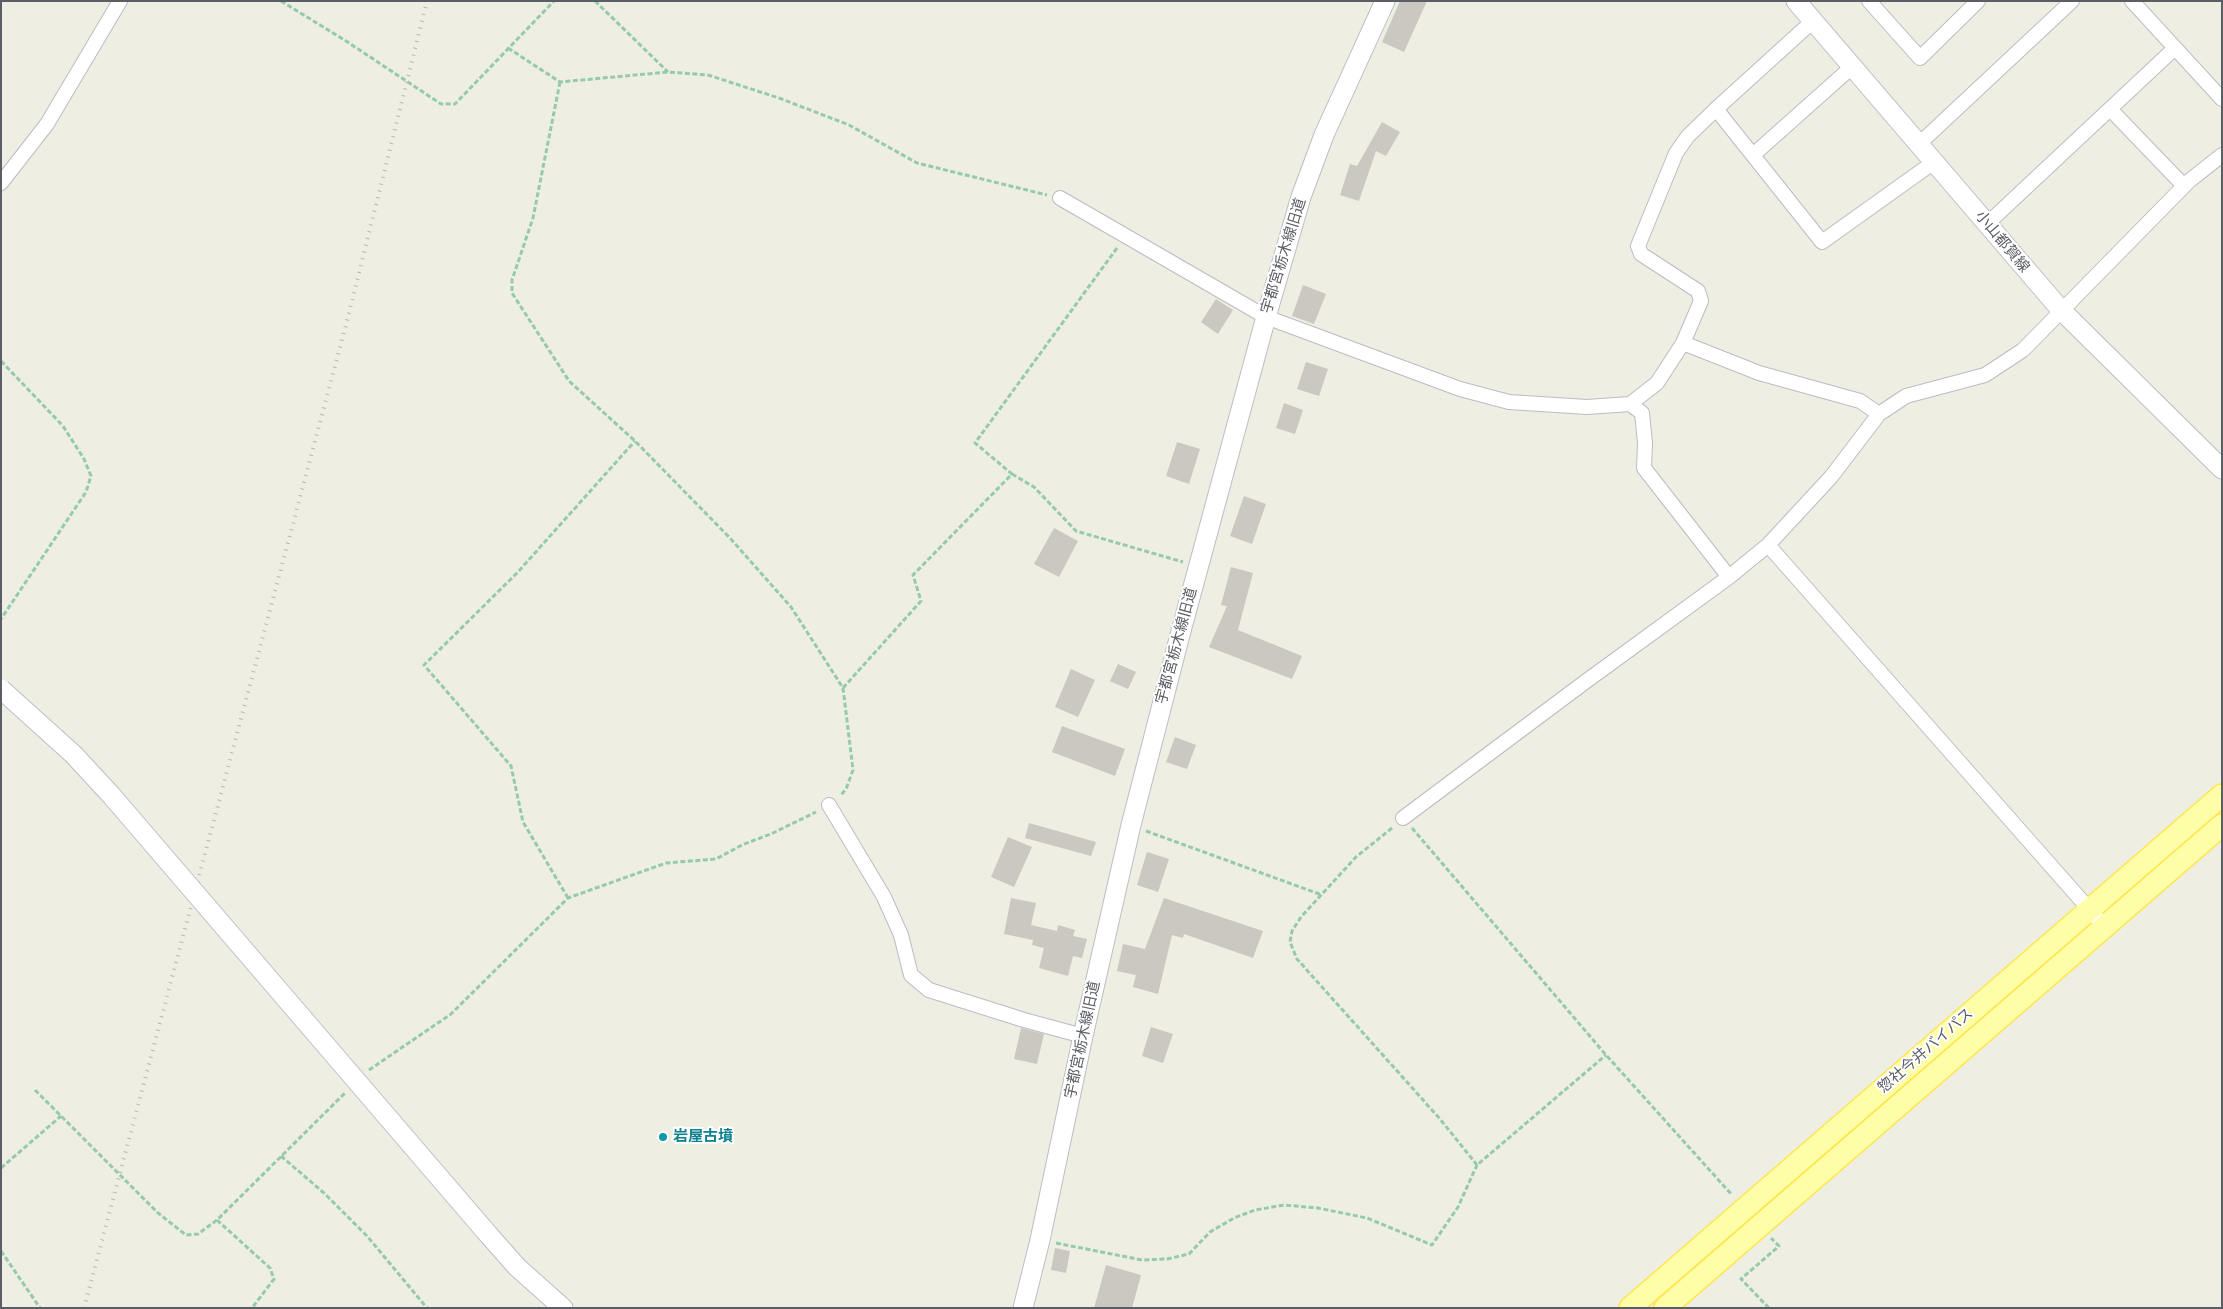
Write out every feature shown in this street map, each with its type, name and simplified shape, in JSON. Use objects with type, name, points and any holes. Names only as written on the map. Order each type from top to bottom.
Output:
[{"type":"main road","name":"惣社今井バイパス","points":[[1630,1308],[2222,795]]},
{"type":"main road","name":"惣社今井バイパス","points":[[1665,1308],[2222,825]]},
{"type":"street","points":[[1,183],[47,124],[120,1]]},
{"type":"street","name":"宇都宮栃木線旧道","points":[[1023,1308],[1040,1240],[1083,1036],[1132,825],[1198,566],[1266,317],[1301,197],[1324,135],[1385,1]]},
{"type":"street","name":"小山都賀線","points":[[1796,1],[2060,310],[2222,469]]},
{"type":"street","points":[[1869,1],[1920,58],[1978,1]]},
{"type":"street","points":[[1919,144],[2072,1]]},
{"type":"street","points":[[2132,1],[2222,100]]},
{"type":"street","points":[[1060,198],[1266,317],[1460,389],[1508,402],[1587,407],[1630,404],[1657,383],[1683,342],[1701,301],[1698,291],[1641,254],[1638,246],[1676,153],[1688,136],[1716,109],[1814,20]]},
{"type":"street","points":[[1987,224],[2174,48]]},
{"type":"street","points":[[1753,155],[1853,66]]},
{"type":"street","points":[[1716,109],[1822,242],[1934,162]]},
{"type":"street","points":[[2110,109],[2184,186]]},
{"type":"street","points":[[1403,818],[1729,577],[1768,545],[1831,477],[1879,414],[1906,396],[1985,375],[2023,350],[2060,310],[2184,186],[2222,155]]},
{"type":"street","points":[[1683,342],[1759,372],[1860,401],[1879,414]]},
{"type":"street","points":[[1630,404],[1642,413],[1645,442],[1644,468],[1729,577]]},
{"type":"street","points":[[1768,545],[2104,926]]},
{"type":"street","points":[[1,689],[73,754],[111,795],[487,1234],[517,1267],[563,1308]]},
{"type":"street","points":[[829,805],[884,897],[901,935],[911,975],[929,990],[1024,1020],[1083,1036]]},
{"type":"path","points":[[281,1],[346,41],[441,104],[455,104],[554,1]]},
{"type":"path","points":[[596,1],[668,72]]},
{"type":"path","points":[[508,48],[560,82],[668,72],[708,75],[779,98],[849,125],[917,162],[1060,198]]},
{"type":"path","points":[[367,1072],[374,1065],[451,1014],[568,898],[666,863],[716,859],[829,805],[846,789],[852,770],[842,688],[791,607],[730,538],[634,441],[569,381],[512,294],[512,280],[532,218],[560,82]]},
{"type":"path","points":[[1125,236],[975,443],[1012,474],[1034,487],[1076,531],[1198,566]]},
{"type":"path","points":[[1,361],[63,426],[84,459],[91,476],[86,492],[1,619]]},
{"type":"path","points":[[568,898],[523,822],[511,766],[424,665],[517,573],[634,441]]},
{"type":"path","points":[[842,688],[921,601],[913,575],[1012,474]]},
{"type":"path","points":[[1477,1165],[1440,1119],[1297,959],[1290,942],[1292,931],[1301,917],[1356,857],[1403,818],[1606,1055],[1744,1209]]},
{"type":"path","points":[[1132,825],[1322,895]]},
{"type":"path","points":[[1040,1240],[1142,1260],[1167,1259],[1189,1254],[1210,1232],[1234,1218],[1256,1210],[1284,1204],[1318,1208],[1367,1218],[1432,1245],[1458,1206],[1477,1165],[1606,1055]]},
{"type":"path","points":[[35,1090],[158,1213],[186,1236],[198,1234],[217,1220],[347,1091]]},
{"type":"path","points":[[1,1168],[61,1116]]},
{"type":"path","points":[[281,1156],[367,1236],[427,1308]]},
{"type":"path","points":[[217,1220],[270,1268],[274,1279],[252,1308]]},
{"type":"path","points":[[1759,1225],[1779,1246],[1741,1279],[1770,1308]]},
{"type":"path","points":[[1,1251],[40,1308]]},
{"type":"building","points":[[1400,1],[1427,1],[1404,52],[1382,42]]},
{"type":"building","points":[[1382,122],[1400,132],[1386,156],[1376,151],[1359,201],[1340,195],[1350,164],[1357,166]]},
{"type":"building","points":[[1303,285],[1326,294],[1314,324],[1292,316]]},
{"type":"building","points":[[1216,299],[1233,310],[1218,334],[1201,322]]},
{"type":"building","points":[[1306,362],[1328,369],[1319,396],[1297,389]]},
{"type":"building","points":[[1284,403],[1303,410],[1295,434],[1276,428]]},
{"type":"building","points":[[1177,442],[1200,449],[1189,484],[1166,476]]},
{"type":"building","points":[[1244,496],[1266,504],[1252,544],[1230,536]]},
{"type":"building","points":[[1054,528],[1078,541],[1059,577],[1034,564]]},
{"type":"building","points":[[1231,567],[1253,573],[1238,630],[1302,656],[1292,679],[1209,647],[1227,606],[1221,605]]},
{"type":"building","points":[[1118,664],[1136,672],[1128,689],[1110,681]]},
{"type":"building","points":[[1071,669],[1095,680],[1078,717],[1055,707]]},
{"type":"building","points":[[1062,726],[1125,749],[1115,776],[1052,752]]},
{"type":"building","points":[[1175,737],[1196,745],[1187,769],[1166,762]]},
{"type":"building","points":[[1029,823],[1096,842],[1091,856],[1025,838]]},
{"type":"building","points":[[1008,837],[1032,847],[1014,887],[991,877]]},
{"type":"building","points":[[1147,852],[1169,859],[1158,892],[1137,885]]},
{"type":"building","points":[[1011,898],[1036,903],[1031,925],[1057,931],[1058,925],[1075,930],[1073,936],[1087,939],[1082,958],[1073,956],[1068,976],[1039,968],[1044,948],[1032,945],[1033,940],[1004,934]]},
{"type":"building","points":[[1164,898],[1263,931],[1253,958],[1184,934],[1183,938],[1172,935],[1158,994],[1133,987],[1136,975],[1117,971],[1123,944],[1145,949]]},
{"type":"building","points":[[1151,1027],[1173,1034],[1163,1063],[1142,1056]]},
{"type":"building","points":[[1021,1028],[1044,1034],[1037,1064],[1014,1059]]},
{"type":"building","points":[[1055,1248],[1070,1251],[1066,1273],[1051,1270]]},
{"type":"building","points":[[1106,1265],[1141,1275],[1132,1308],[1094,1308]]},
{"type":"railway","points":[[84,1308],[347,321],[427,1]]},
{"type":"place","name":"岩屋古墳","points":[[663,1137]]}]
